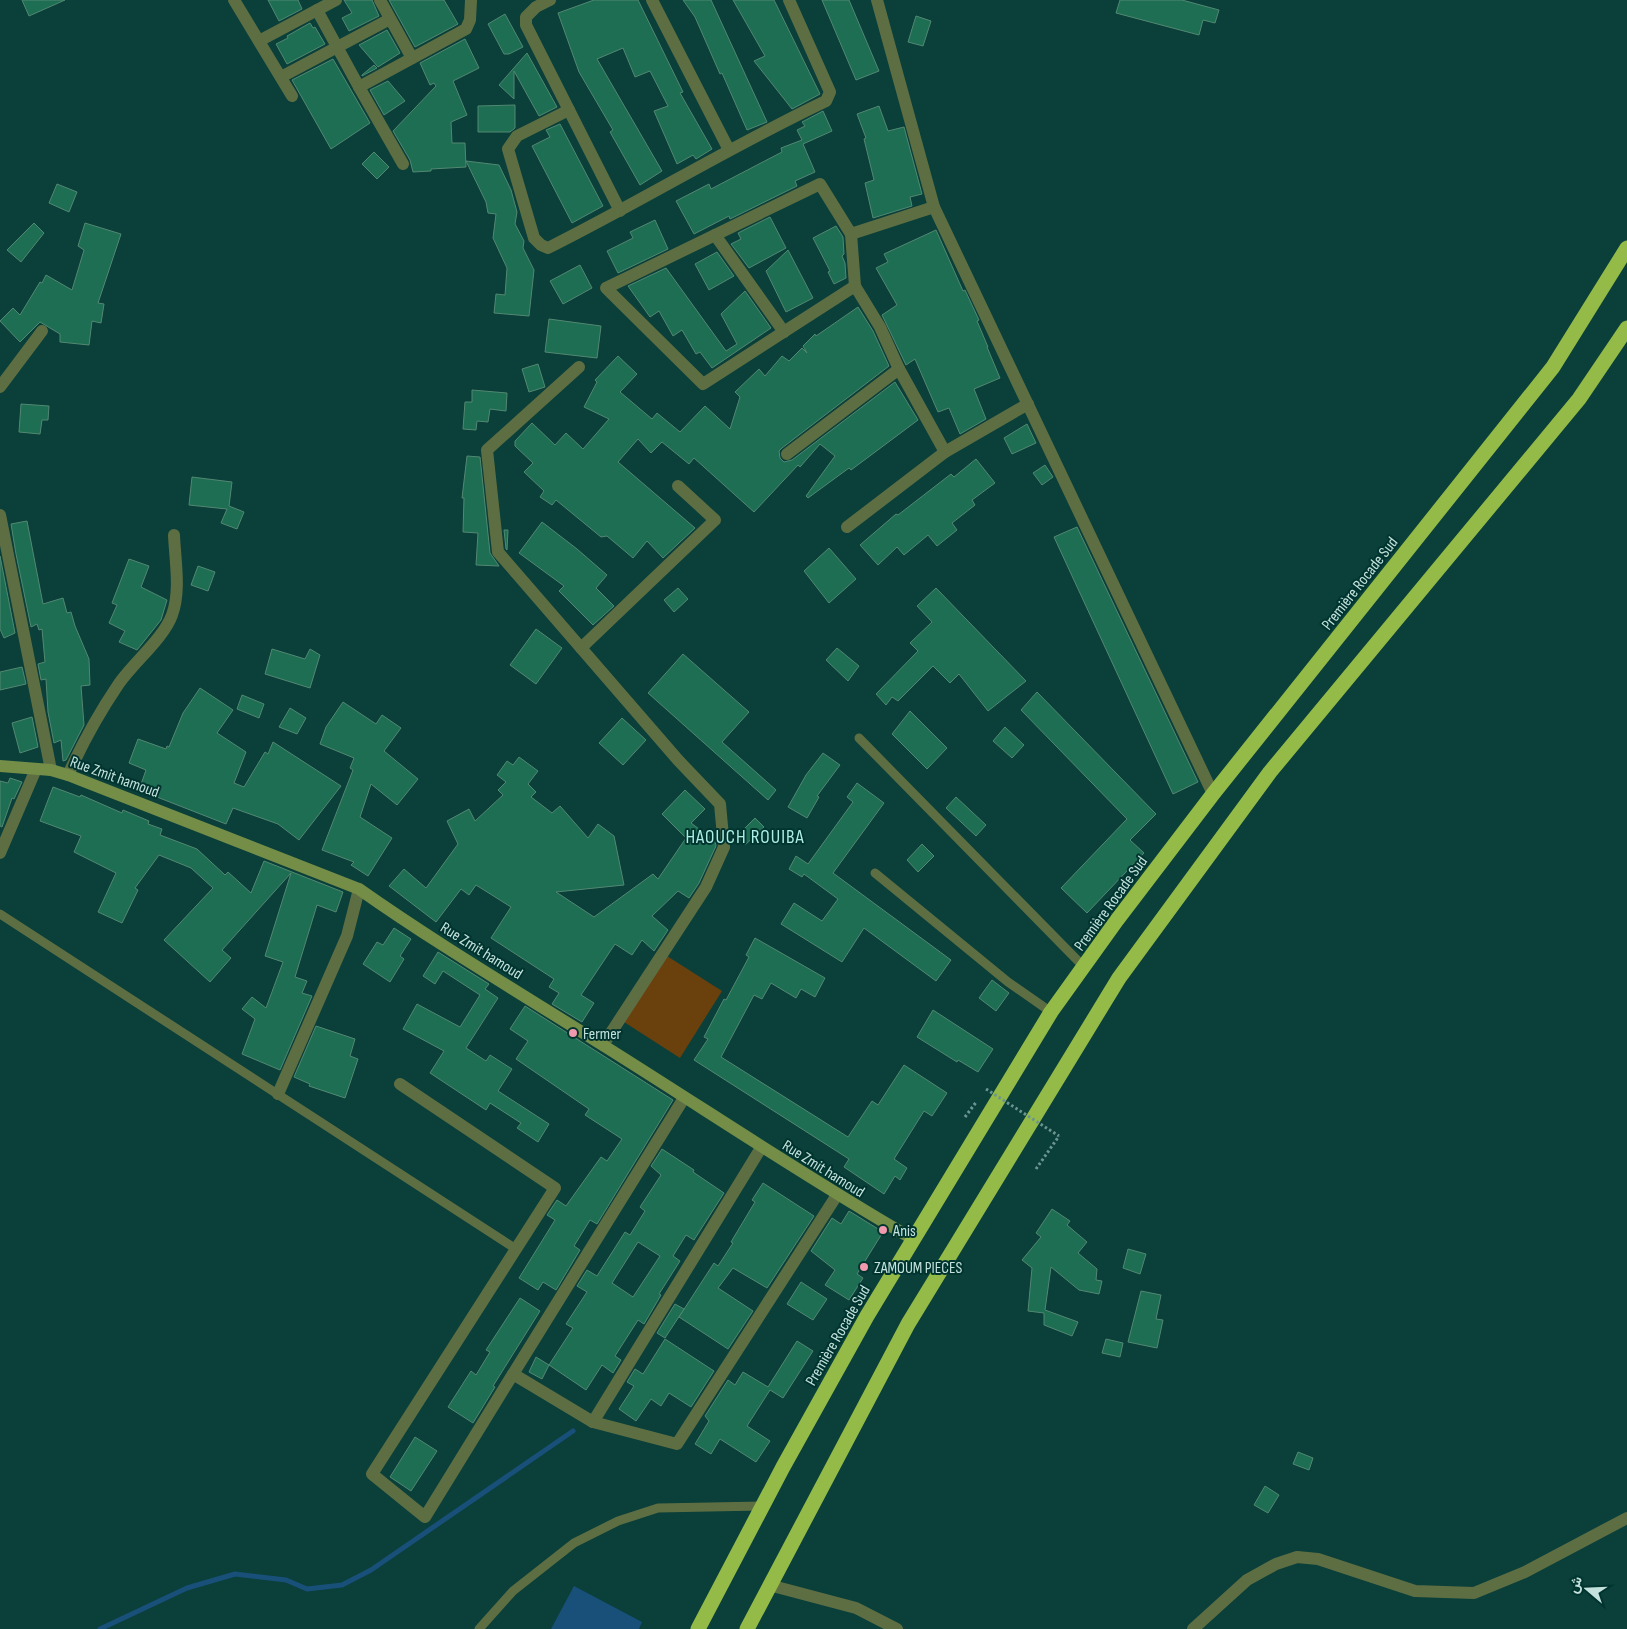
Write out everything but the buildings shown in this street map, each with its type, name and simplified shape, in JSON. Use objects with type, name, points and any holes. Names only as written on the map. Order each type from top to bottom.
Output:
[{"type":"highway","name":"Première Rocade Sud","points":[[698,1629],[762,1506],[867,1316],[1051,1012],[1085,968],[1117,920],[1213,794],[1553,366],[1627,248]]},
{"type":"highway","points":[[747,1629],[908,1324],[1118,978],[1270,772],[1578,399],[1627,328]]},
{"type":"street","points":[[235,0],[292,96]]},
{"type":"street","points":[[259,41],[336,0]]},
{"type":"street","points":[[380,0],[412,58]]},
{"type":"street","points":[[359,87],[466,28],[470,20],[471,0]]},
{"type":"street","points":[[550,0],[536,7],[526,18],[526,25],[620,211]]},
{"type":"street","points":[[652,0],[729,150]]},
{"type":"street","points":[[569,110],[517,136],[508,149],[534,238],[541,245],[548,248],[620,211],[729,150],[826,101],[830,92],[789,0]]},
{"type":"street","points":[[877,0],[934,207],[1213,794]]},
{"type":"street","points":[[317,10],[403,164]]},
{"type":"street","points":[[281,77],[390,19]]},
{"type":"street","points":[[855,286],[703,384],[606,288],[820,184],[851,234],[855,286],[880,327],[899,369],[945,452]]},
{"type":"street","points":[[851,234],[934,207]]},
{"type":"street","points":[[715,235],[784,332]]},
{"type":"street","points":[[0,387],[42,331]]},
{"type":"street","points":[[579,366],[487,450],[498,552],[678,760],[720,804],[724,847],[706,887],[603,1045]]},
{"type":"street","points":[[787,454],[899,369]]},
{"type":"street","points":[[847,527],[945,452],[1028,404]]},
{"type":"street","points":[[581,648],[715,520],[678,486]]},
{"type":"street","points":[[0,514],[50,770]]},
{"type":"street","points":[[68,775],[80,748],[118,684],[148,650],[172,616],[176,595],[174,535]]},
{"type":"street","name":"Rue Zmit hamoud","points":[[0,766],[50,770],[68,775],[359,889],[398,916],[603,1045],[761,1148],[837,1196],[913,1240]]},
{"type":"street","points":[[0,852],[36,769]]},
{"type":"street","points":[[278,1094],[348,936],[359,889]]},
{"type":"street","points":[[400,1084],[555,1188],[372,1474],[425,1517],[684,1098]]},
{"type":"street","points":[[593,1422],[761,1148]]},
{"type":"street","points":[[513,1374],[593,1422],[677,1444],[837,1196]]},
{"type":"street","points":[[1193,1629],[1247,1580],[1276,1564],[1297,1557],[1318,1559],[1415,1591],[1474,1593],[1525,1572],[1627,1518]]},
{"type":"street","points":[[769,1585],[856,1608],[897,1629]]},
{"type":"lane","points":[[859,738],[1085,968]]},
{"type":"lane","points":[[875,872],[1008,982],[1051,1012]]},
{"type":"lane","points":[[0,914],[516,1249]]},
{"type":"lane","points":[[479,1629],[513,1591],[574,1543],[618,1521],[658,1508],[762,1506]]},
{"type":"path","points":[[986,1089],[1059,1136],[1036,1169]]},
{"type":"shaded area","points":[[667,956],[722,991],[680,1058],[624,1022]]},
{"type":"water","points":[[574,1586],[642,1622],[639,1629],[551,1629]]},
{"type":"waterway","points":[[100,1629],[187,1588],[235,1574],[286,1580],[307,1589],[342,1585],[371,1570],[573,1431]]},
{"type":"place","name":"Fermer","points":[[573,1033]]},
{"type":"place","name":"Anis","points":[[883,1230]]},
{"type":"place","name":"ZAMOUM PIECES","points":[[864,1267]]},
{"type":"district","name":"HAOUCH ROUIBA","points":[[745,836]]}]
